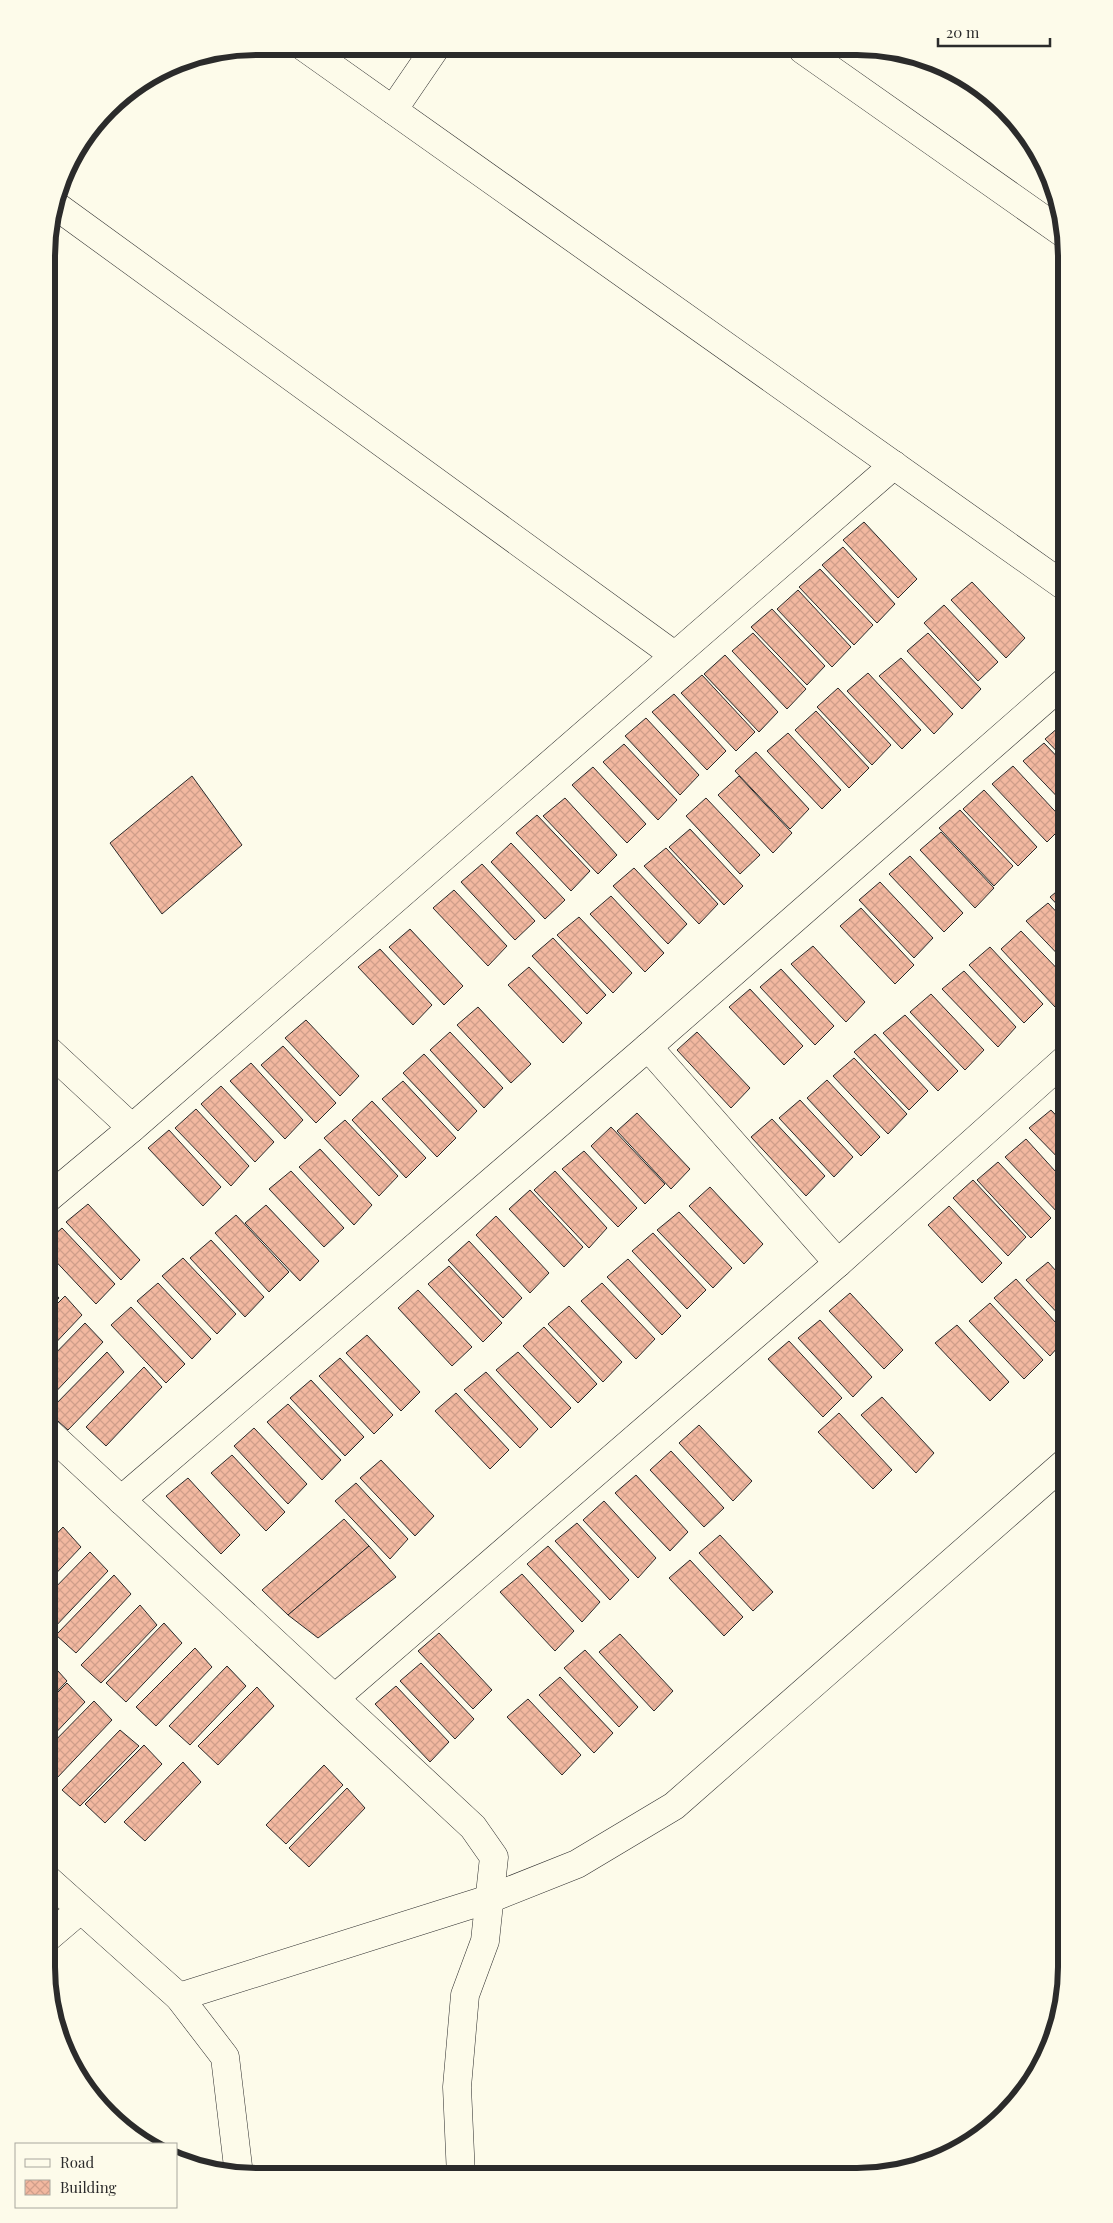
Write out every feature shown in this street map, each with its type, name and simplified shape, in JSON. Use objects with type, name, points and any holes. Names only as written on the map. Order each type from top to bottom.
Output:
[{"type":"street","points":[[317,55],[1058,582]]},
{"type":"street","points":[[393,110],[431,55]]},
{"type":"street","points":[[810,55],[1056,228]]},
{"type":"street","points":[[61,209],[674,655]]},
{"type":"street","points":[[55,1192],[132,1128],[894,465]]},
{"type":"street","points":[[121,1500],[648,1047],[1058,688]]},
{"type":"street","points":[[648,1047],[838,1263]]},
{"type":"street","points":[[55,1056],[132,1128]]},
{"type":"street","points":[[335,1698],[838,1263],[1058,1065]]},
{"type":"street","points":[[55,1438],[473,1827],[494,1857],[485,1941],[465,1995],[457,2087],[461,2168]]},
{"type":"street","points":[[179,1997],[489,1899],[577,1864],[674,1806],[1058,1469]]},
{"type":"street","points":[[55,1886],[179,1997],[226,2057],[238,2167]]},
{"type":"street","points":[[55,1931],[80,1910]]},
{"type":"building","points":[[864,522],[917,579],[898,598],[843,540]]},
{"type":"building","points":[[843,547],[895,604],[877,623],[822,565]]},
{"type":"building","points":[[820,569],[873,625],[854,645],[799,587]]},
{"type":"building","points":[[972,582],[1025,638],[1006,658],[951,600]]},
{"type":"building","points":[[798,590],[851,647],[832,667],[777,609]]},
{"type":"building","points":[[944,605],[998,662],[978,681],[924,623]]},
{"type":"building","points":[[772,609],[825,666],[807,685],[751,627]]},
{"type":"building","points":[[753,633],[806,689],[787,709],[732,651]]},
{"type":"building","points":[[928,633],[981,689],[962,709],[907,651]]},
{"type":"building","points":[[725,655],[778,712],[759,732],[704,674]]},
{"type":"building","points":[[901,658],[953,714],[934,734],[879,676]]},
{"type":"building","points":[[868,673],[921,730],[902,749],[847,691]]},
{"type":"building","points":[[702,675],[755,732],[736,751],[681,693]]},
{"type":"building","points":[[838,688],[891,745],[872,765],[817,707]]},
{"type":"building","points":[[674,694],[726,751],[707,770],[652,712]]},
{"type":"building","points":[[816,711],[869,768],[849,788],[795,730]]},
{"type":"building","points":[[646,718],[699,775],[680,795],[625,736]]},
{"type":"building","points":[[1058,728],[1058,753],[1045,739]]},
{"type":"building","points":[[788,733],[841,790],[822,809],[767,751]]},
{"type":"building","points":[[1044,743],[1058,758],[1058,798],[1023,761]]},
{"type":"building","points":[[624,744],[677,800],[658,820],[603,762]]},
{"type":"building","points":[[756,752],[809,809],[790,829],[735,771]]},
{"type":"building","points":[[1013,766],[1058,814],[1058,831],[1047,842],[992,784]]},
{"type":"building","points":[[593,767],[646,824],[627,843],[572,785]]},
{"type":"building","points":[[192,776],[242,845],[162,914],[110,843]]},
{"type":"building","points":[[739,776],[792,833],[773,853],[718,795]]},
{"type":"building","points":[[984,790],[1037,847],[1018,866],[963,809]]},
{"type":"building","points":[[565,798],[617,855],[598,874],[543,816]]},
{"type":"building","points":[[706,798],[760,855],[740,874],[686,816]]},
{"type":"building","points":[[960,810],[1013,866],[994,886],[939,828]]},
{"type":"building","points":[[537,815],[590,871],[571,891],[516,833]]},
{"type":"building","points":[[690,829],[743,886],[724,905],[669,847]]},
{"type":"building","points":[[941,832],[994,888],[975,908],[920,850]]},
{"type":"building","points":[[511,843],[565,900],[545,919],[491,862]]},
{"type":"building","points":[[666,848],[718,904],[699,924],[644,866]]},
{"type":"building","points":[[910,856],[963,913],[944,932],[889,874]]},
{"type":"building","points":[[482,864],[535,921],[515,940],[461,882]]},
{"type":"building","points":[[634,868],[687,924],[668,944],[613,886]]},
{"type":"building","points":[[880,882],[933,938],[914,958],[859,900]]},
{"type":"building","points":[[454,890],[507,946],[488,966],[433,908]]},
{"type":"building","points":[[1058,890],[1058,905],[1050,897]]},
{"type":"building","points":[[611,896],[664,953],[645,972],[590,914]]},
{"type":"building","points":[[1048,903],[1058,914],[1058,955],[1026,921]]},
{"type":"building","points":[[861,908],[914,965],[895,984],[840,926]]},
{"type":"building","points":[[579,917],[632,973],[613,993],[557,935]]},
{"type":"building","points":[[410,929],[463,986],[444,1005],[389,947]]},
{"type":"building","points":[[1021,931],[1058,970],[1058,1004],[1055,1007],[1001,949]]},
{"type":"building","points":[[553,938],[606,995],[587,1014],[532,956]]},
{"type":"building","points":[[813,946],[865,1002],[846,1022],[791,964]]},
{"type":"building","points":[[990,947],[1043,1004],[1024,1023],[969,965]]},
{"type":"building","points":[[380,949],[432,1005],[413,1025],[358,967]]},
{"type":"building","points":[[529,967],[582,1023],[563,1043],[508,985]]},
{"type":"building","points":[[781,969],[834,1026],[815,1045],[760,987]]},
{"type":"building","points":[[964,971],[1016,1027],[998,1047],[942,989]]},
{"type":"building","points":[[750,989],[803,1046],[784,1065],[729,1007]]},
{"type":"building","points":[[931,994],[984,1050],[965,1070],[910,1012]]},
{"type":"building","points":[[478,1007],[531,1064],[511,1083],[457,1025]]},
{"type":"building","points":[[905,1015],[958,1071],[938,1091],[883,1033]]},
{"type":"building","points":[[306,1020],[359,1076],[340,1096],[285,1038]]},
{"type":"building","points":[[450,1032],[503,1088],[484,1108],[430,1050]]},
{"type":"building","points":[[697,1032],[750,1088],[731,1108],[677,1050]]},
{"type":"building","points":[[875,1034],[928,1091],[909,1110],[854,1052]]},
{"type":"building","points":[[283,1046],[336,1103],[316,1123],[261,1065]]},
{"type":"building","points":[[424,1054],[477,1111],[458,1131],[403,1073]]},
{"type":"building","points":[[854,1058],[907,1114],[888,1134],[833,1076]]},
{"type":"building","points":[[251,1063],[303,1120],[285,1139],[230,1081]]},
{"type":"building","points":[[827,1080],[880,1137],[861,1156],[807,1098]]},
{"type":"building","points":[[403,1081],[456,1138],[437,1157],[382,1099]]},
{"type":"building","points":[[221,1086],[274,1142],[255,1162],[201,1104]]},
{"type":"building","points":[[800,1100],[853,1157],[834,1177],[779,1118]]},
{"type":"building","points":[[372,1101],[426,1158],[406,1178],[352,1120]]},
{"type":"building","points":[[196,1109],[249,1166],[231,1186],[175,1128]]},
{"type":"building","points":[[1051,1110],[1058,1117],[1058,1158],[1029,1128]]},
{"type":"building","points":[[637,1113],[690,1169],[671,1189],[617,1131]]},
{"type":"building","points":[[772,1119],[825,1176],[806,1196],[751,1137]]},
{"type":"building","points":[[345,1120],[398,1176],[379,1196],[324,1138]]},
{"type":"building","points":[[611,1127],[665,1184],[645,1204],[591,1146]]},
{"type":"building","points":[[169,1130],[221,1187],[203,1206],[148,1148]]},
{"type":"building","points":[[1026,1139],[1058,1174],[1058,1213],[1005,1157]]},
{"type":"building","points":[[320,1149],[372,1205],[354,1225],[299,1167]]},
{"type":"building","points":[[584,1151],[637,1208],[618,1227],[562,1169]]},
{"type":"building","points":[[998,1162],[1051,1218],[1031,1238],[977,1180]]},
{"type":"building","points":[[291,1171],[344,1228],[324,1247],[269,1189]]},
{"type":"building","points":[[555,1171],[607,1228],[589,1248],[534,1190]]},
{"type":"building","points":[[973,1180],[1026,1237],[1008,1256],[953,1198]]},
{"type":"building","points":[[710,1187],[763,1244],[744,1264],[689,1206]]},
{"type":"building","points":[[530,1190],[583,1247],[564,1267],[509,1209]]},
{"type":"building","points":[[88,1204],[140,1260],[121,1280],[66,1222]]},
{"type":"building","points":[[266,1205],[319,1261],[300,1281],[245,1223]]},
{"type":"building","points":[[949,1206],[1002,1263],[982,1283],[928,1225]]},
{"type":"building","points":[[679,1212],[732,1268],[713,1288],[657,1230]]},
{"type":"building","points":[[236,1215],[289,1272],[269,1292],[215,1233]]},
{"type":"building","points":[[496,1216],[549,1273],[530,1293],[476,1235]]},
{"type":"building","points":[[62,1228],[115,1284],[96,1304],[55,1260],[55,1234]]},
{"type":"building","points":[[653,1233],[706,1290],[687,1309],[632,1251]]},
{"type":"building","points":[[211,1240],[264,1297],[245,1317],[190,1258]]},
{"type":"building","points":[[469,1241],[522,1298],[503,1318],[448,1260]]},
{"type":"building","points":[[183,1258],[236,1314],[217,1334],[162,1276]]},
{"type":"building","points":[[628,1259],[681,1316],[662,1335],[607,1277]]},
{"type":"building","points":[[1048,1262],[1058,1273],[1058,1314],[1026,1280]]},
{"type":"building","points":[[449,1266],[502,1323],[483,1342],[428,1284]]},
{"type":"building","points":[[1016,1279],[1058,1325],[1058,1347],[1050,1356],[994,1298]]},
{"type":"building","points":[[158,1283],[211,1339],[192,1359],[137,1301]]},
{"type":"building","points":[[602,1283],[655,1339],[636,1359],[581,1301]]},
{"type":"building","points":[[418,1290],[472,1347],[452,1366],[398,1308]]},
{"type":"building","points":[[850,1293],[903,1350],[884,1369],[829,1311]]},
{"type":"building","points":[[55,1294],[59,1298],[55,1302]]},
{"type":"building","points":[[65,1296],[82,1315],[55,1344],[55,1306]]},
{"type":"building","points":[[990,1303],[1043,1360],[1024,1379],[969,1321]]},
{"type":"building","points":[[569,1306],[622,1362],[603,1382],[548,1324]]},
{"type":"building","points":[[131,1307],[185,1364],[166,1383],[111,1325]]},
{"type":"building","points":[[820,1320],[872,1377],[853,1397],[798,1338]]},
{"type":"building","points":[[85,1323],[103,1342],[55,1393],[55,1354]]},
{"type":"building","points":[[957,1325],[1009,1382],[990,1401],[935,1343]]},
{"type":"building","points":[[544,1327],[597,1384],[578,1403],[523,1346]]},
{"type":"building","points":[[367,1335],[420,1392],[401,1411],[346,1353]]},
{"type":"building","points":[[789,1341],[842,1398],[823,1417],[768,1359]]},
{"type":"building","points":[[107,1352],[124,1372],[68,1430],[55,1418],[55,1405]]},
{"type":"building","points":[[518,1352],[571,1408],[551,1428],[496,1370]]},
{"type":"building","points":[[340,1358],[393,1415],[374,1434],[319,1376]]},
{"type":"building","points":[[144,1367],[162,1387],[106,1446],[86,1427]]},
{"type":"building","points":[[486,1372],[538,1429],[520,1448],[464,1390]]},
{"type":"building","points":[[311,1380],[364,1437],[345,1456],[290,1398]]},
{"type":"building","points":[[456,1393],[509,1450],[490,1469],[435,1411]]},
{"type":"building","points":[[882,1397],[934,1453],[916,1473],[861,1415]]},
{"type":"building","points":[[288,1404],[341,1460],[322,1480],[267,1422]]},
{"type":"building","points":[[839,1413],[892,1470],[873,1489],[818,1432]]},
{"type":"building","points":[[699,1425],[752,1481],[733,1501],[679,1443]]},
{"type":"building","points":[[254,1428],[307,1484],[288,1504],[234,1446]]},
{"type":"building","points":[[671,1451],[724,1508],[704,1527],[650,1470]]},
{"type":"building","points":[[232,1455],[285,1512],[266,1531],[211,1473]]},
{"type":"building","points":[[381,1460],[434,1516],[415,1536],[360,1478]]},
{"type":"building","points":[[636,1475],[688,1532],[670,1551],[615,1493]]},
{"type":"building","points":[[188,1478],[240,1535],[221,1554],[166,1496]]},
{"type":"building","points":[[356,1483],[408,1539],[390,1559],[335,1501]]},
{"type":"building","points":[[604,1501],[656,1558],[638,1578],[583,1520]]},
{"type":"building","points":[[344,1519],[369,1546],[288,1615],[262,1590]]},
{"type":"building","points":[[577,1523],[629,1580],[610,1600],[555,1541]]},
{"type":"building","points":[[63,1527],[81,1547],[55,1575],[55,1536]]},
{"type":"building","points":[[720,1535],[773,1592],[753,1611],[699,1553]]},
{"type":"building","points":[[369,1546],[396,1577],[318,1638],[288,1615]]},
{"type":"building","points":[[548,1546],[600,1602],[582,1622],[527,1564]]},
{"type":"building","points":[[90,1552],[108,1571],[55,1627],[55,1588]]},
{"type":"building","points":[[690,1560],[743,1617],[724,1636],[669,1578]]},
{"type":"building","points":[[522,1574],[574,1631],[555,1651],[500,1592]]},
{"type":"building","points":[[114,1575],[131,1594],[76,1653],[56,1635]]},
{"type":"building","points":[[140,1605],[157,1625],[101,1683],[81,1665]]},
{"type":"building","points":[[164,1623],[182,1643],[126,1702],[106,1683]]},
{"type":"building","points":[[439,1633],[492,1690],[473,1709],[418,1651]]},
{"type":"building","points":[[620,1634],[673,1691],[654,1711],[599,1652]]},
{"type":"building","points":[[195,1648],[212,1667],[156,1726],[136,1707]]},
{"type":"building","points":[[585,1650],[638,1707],[619,1727],[564,1668]]},
{"type":"building","points":[[421,1663],[474,1719],[455,1739],[400,1681]]},
{"type":"building","points":[[227,1666],[246,1686],[190,1745],[169,1726]]},
{"type":"building","points":[[55,1668],[67,1681],[55,1694]]},
{"type":"building","points":[[560,1677],[613,1733],[594,1753],[539,1695]]},
{"type":"building","points":[[67,1683],[85,1702],[55,1734],[55,1695]]},
{"type":"building","points":[[396,1686],[449,1742],[430,1762],[375,1704]]},
{"type":"building","points":[[257,1687],[274,1706],[218,1765],[198,1746]]},
{"type":"building","points":[[528,1699],[581,1755],[562,1775],[507,1717]]},
{"type":"building","points":[[94,1701],[112,1720],[56,1779],[55,1741]]},
{"type":"building","points":[[120,1730],[139,1746],[80,1806],[62,1790]]},
{"type":"building","points":[[144,1745],[162,1764],[105,1823],[85,1804]]},
{"type":"building","points":[[183,1762],[201,1782],[145,1841],[124,1822]]},
{"type":"building","points":[[324,1765],[343,1785],[286,1844],[266,1825]]},
{"type":"building","points":[[347,1788],[365,1808],[309,1867],[289,1848]]}]
